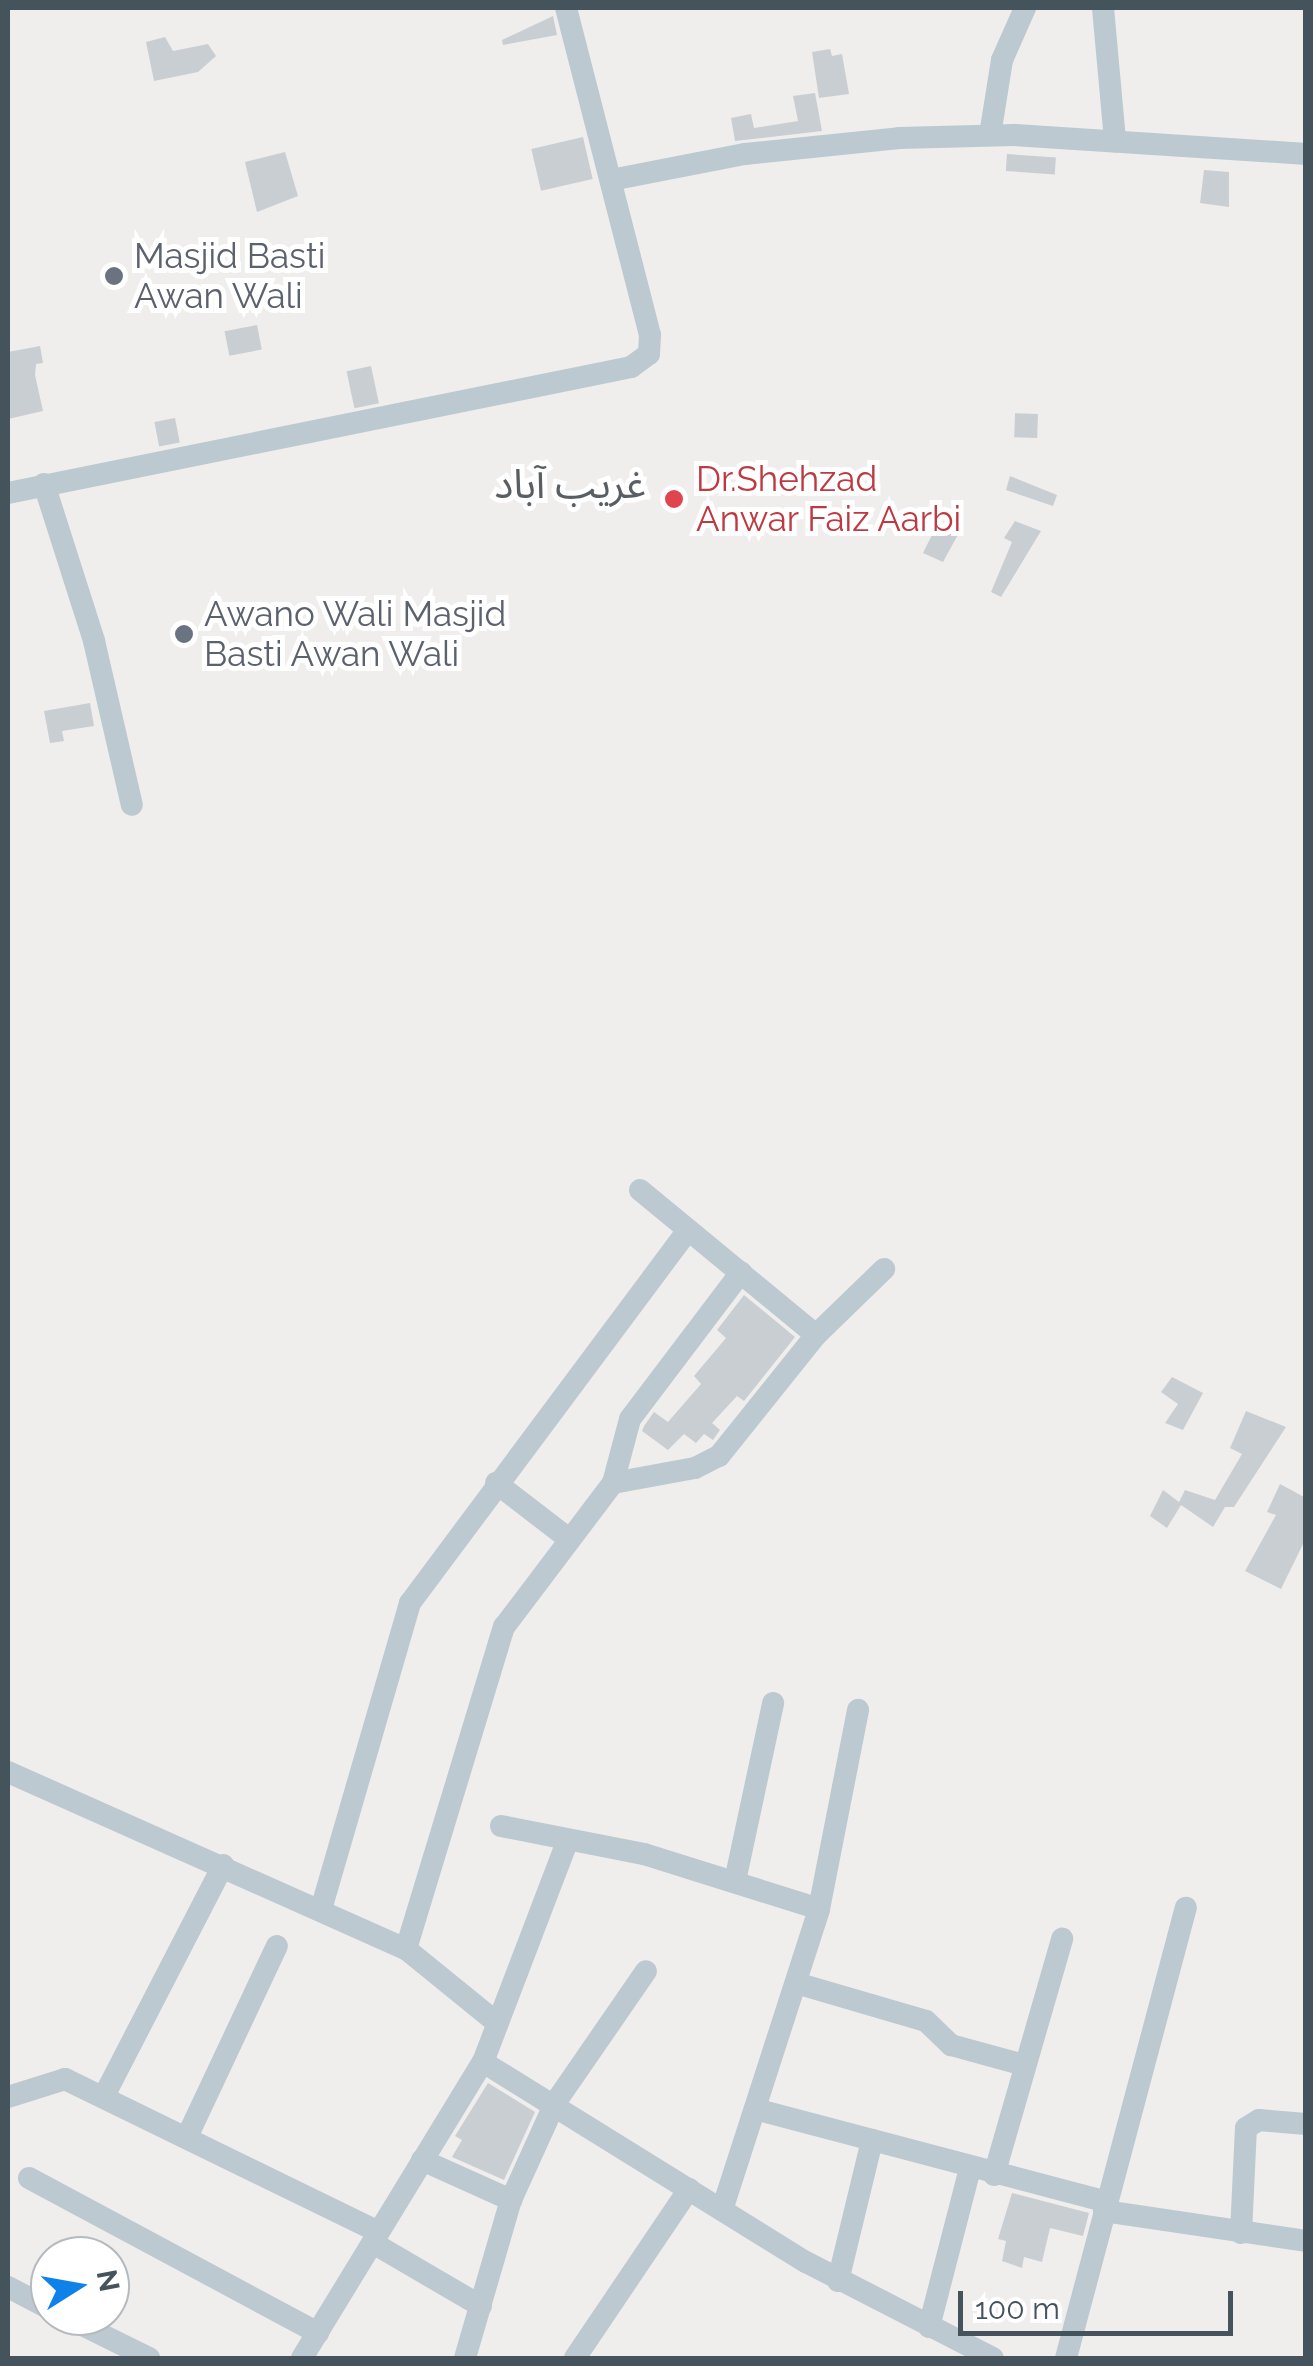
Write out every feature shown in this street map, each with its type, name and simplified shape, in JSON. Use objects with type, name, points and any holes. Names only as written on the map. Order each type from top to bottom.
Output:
[{"type":"street","points":[[8,493],[631,367],[648,354],[650,335],[566,8]]},
{"type":"street","points":[[990,135],[1002,60],[1025,8]]},
{"type":"street","points":[[1103,8],[1115,141]]},
{"type":"street","points":[[611,180],[745,154],[990,135],[1306,154]]},
{"type":"street","points":[[44,484],[94,641],[132,805]]},
{"type":"street","points":[[640,1190],[686,1233],[816,1335]]},
{"type":"street","points":[[322,1906],[410,1603],[686,1233]]},
{"type":"street","points":[[613,1483],[695,1468],[719,1456],[816,1335],[884,1269]]},
{"type":"street","points":[[406,1949],[504,1627],[613,1483],[630,1419],[740,1272]]},
{"type":"street","points":[[496,1483],[570,1539]]},
{"type":"street","points":[[735,1881],[773,1703]]},
{"type":"street","points":[[722,2210],[820,1909],[858,1710]]},
{"type":"street","points":[[8,1772],[322,1906],[406,1949],[498,2023]]},
{"type":"street","points":[[502,1826],[567,1842],[644,1854],[820,1909]]},
{"type":"street","points":[[302,2358],[482,2062],[567,1842]]},
{"type":"street","points":[[104,2096],[223,1865]]},
{"type":"street","points":[[1066,2358],[1186,1908]]},
{"type":"street","points":[[994,2175],[1062,1939]]},
{"type":"street","points":[[187,2137],[277,1946]]},
{"type":"street","points":[[465,2358],[511,2200],[555,2104],[646,1971]]},
{"type":"street","points":[[796,1983],[926,2021],[951,2045],[1024,2065]]},
{"type":"street","points":[[482,2062],[838,2280],[993,2358]]},
{"type":"street","points":[[8,2098],[64,2079],[104,2096],[375,2237],[481,2306]]},
{"type":"street","points":[[755,2108],[1105,2206],[1241,2233],[1306,2240]]},
{"type":"street","points":[[1241,2233],[1246,2128],[1259,2120],[1306,2124]]},
{"type":"street","points":[[838,2280],[872,2140]]},
{"type":"street","points":[[422,2160],[511,2200]]},
{"type":"street","points":[[929,2327],[970,2169]]},
{"type":"street","points":[[29,2178],[318,2333]]},
{"type":"street","points":[[575,2358],[689,2189]]},
{"type":"street","points":[[104,2336],[149,2358]]},
{"type":"building","points":[[553,16],[557,35],[503,45],[502,40]]},
{"type":"building","points":[[165,37],[173,51],[208,44],[216,56],[198,72],[154,81],[146,42]]},
{"type":"building","points":[[830,49],[832,56],[842,54],[849,94],[819,98],[812,52]]},
{"type":"building","points":[[815,93],[822,131],[735,141],[731,118],[751,114],[754,128],[798,121],[793,96]]},
{"type":"building","points":[[583,137],[593,179],[541,191],[531,149]]},
{"type":"building","points":[[285,152],[298,196],[257,212],[245,162]]},
{"type":"building","points":[[1007,154],[1056,157],[1055,174],[1006,171]]},
{"type":"building","points":[[1204,170],[1229,172],[1229,207],[1200,203]]},
{"type":"building","points":[[257,325],[262,350],[229,356],[225,331]]},
{"type":"building","points":[[40,346],[43,363],[36,364],[35,375],[43,411],[8,419],[8,352]]},
{"type":"building","points":[[371,366],[379,403],[354,408],[347,371]]},
{"type":"building","points":[[1015,413],[1038,414],[1037,438],[1014,437]]},
{"type":"building","points":[[175,418],[180,443],[159,447],[154,422]]},
{"type":"building","points":[[1010,476],[1057,495],[1053,506],[1006,490]]},
{"type":"building","points":[[1015,521],[1041,531],[1001,597],[991,592],[1012,542],[1004,538]]},
{"type":"building","points":[[948,525],[960,531],[943,562],[923,553],[935,529],[942,533]]},
{"type":"building","points":[[90,703],[94,726],[62,731],[64,741],[50,743],[44,711]]},
{"type":"building","points":[[744,1295],[795,1337],[744,1401],[737,1396],[712,1423],[720,1430],[713,1440],[704,1434],[696,1443],[684,1434],[668,1450],[642,1431],[644,1426],[654,1412],[668,1422],[701,1384],[694,1376],[726,1338],[717,1330]]},
{"type":"building","points":[[1172,1377],[1203,1393],[1183,1430],[1165,1423],[1178,1404],[1161,1392]]},
{"type":"building","points":[[1246,1411],[1286,1427],[1234,1507],[1225,1507],[1213,1527],[1181,1505],[1167,1528],[1150,1516],[1163,1490],[1179,1502],[1185,1490],[1215,1500],[1242,1454],[1230,1448]]},
{"type":"building","points":[[1280,1484],[1306,1498],[1306,1538],[1281,1589],[1245,1571],[1276,1515],[1267,1512]]},
{"type":"building","points":[[488,2083],[535,2112],[504,2180],[452,2157],[462,2140],[455,2136]]},
{"type":"building","points":[[1012,2193],[1089,2213],[1083,2236],[1050,2228],[1042,2262],[1024,2257],[1022,2268],[1002,2261],[1006,2241],[998,2239]]},
{"type":"place","name":"Masjid Basti Awan Wali","points":[[114,276]]},
{"type":"place","name":"Dr.Shehzad Anwar Faiz Aarbi","points":[[674,499]]},
{"type":"place","name":"Awano Wali Masjid Basti Awan Wali","points":[[184,634]]},
{"type":"district","name":"غریب آباد","points":[[570,484]]}]
